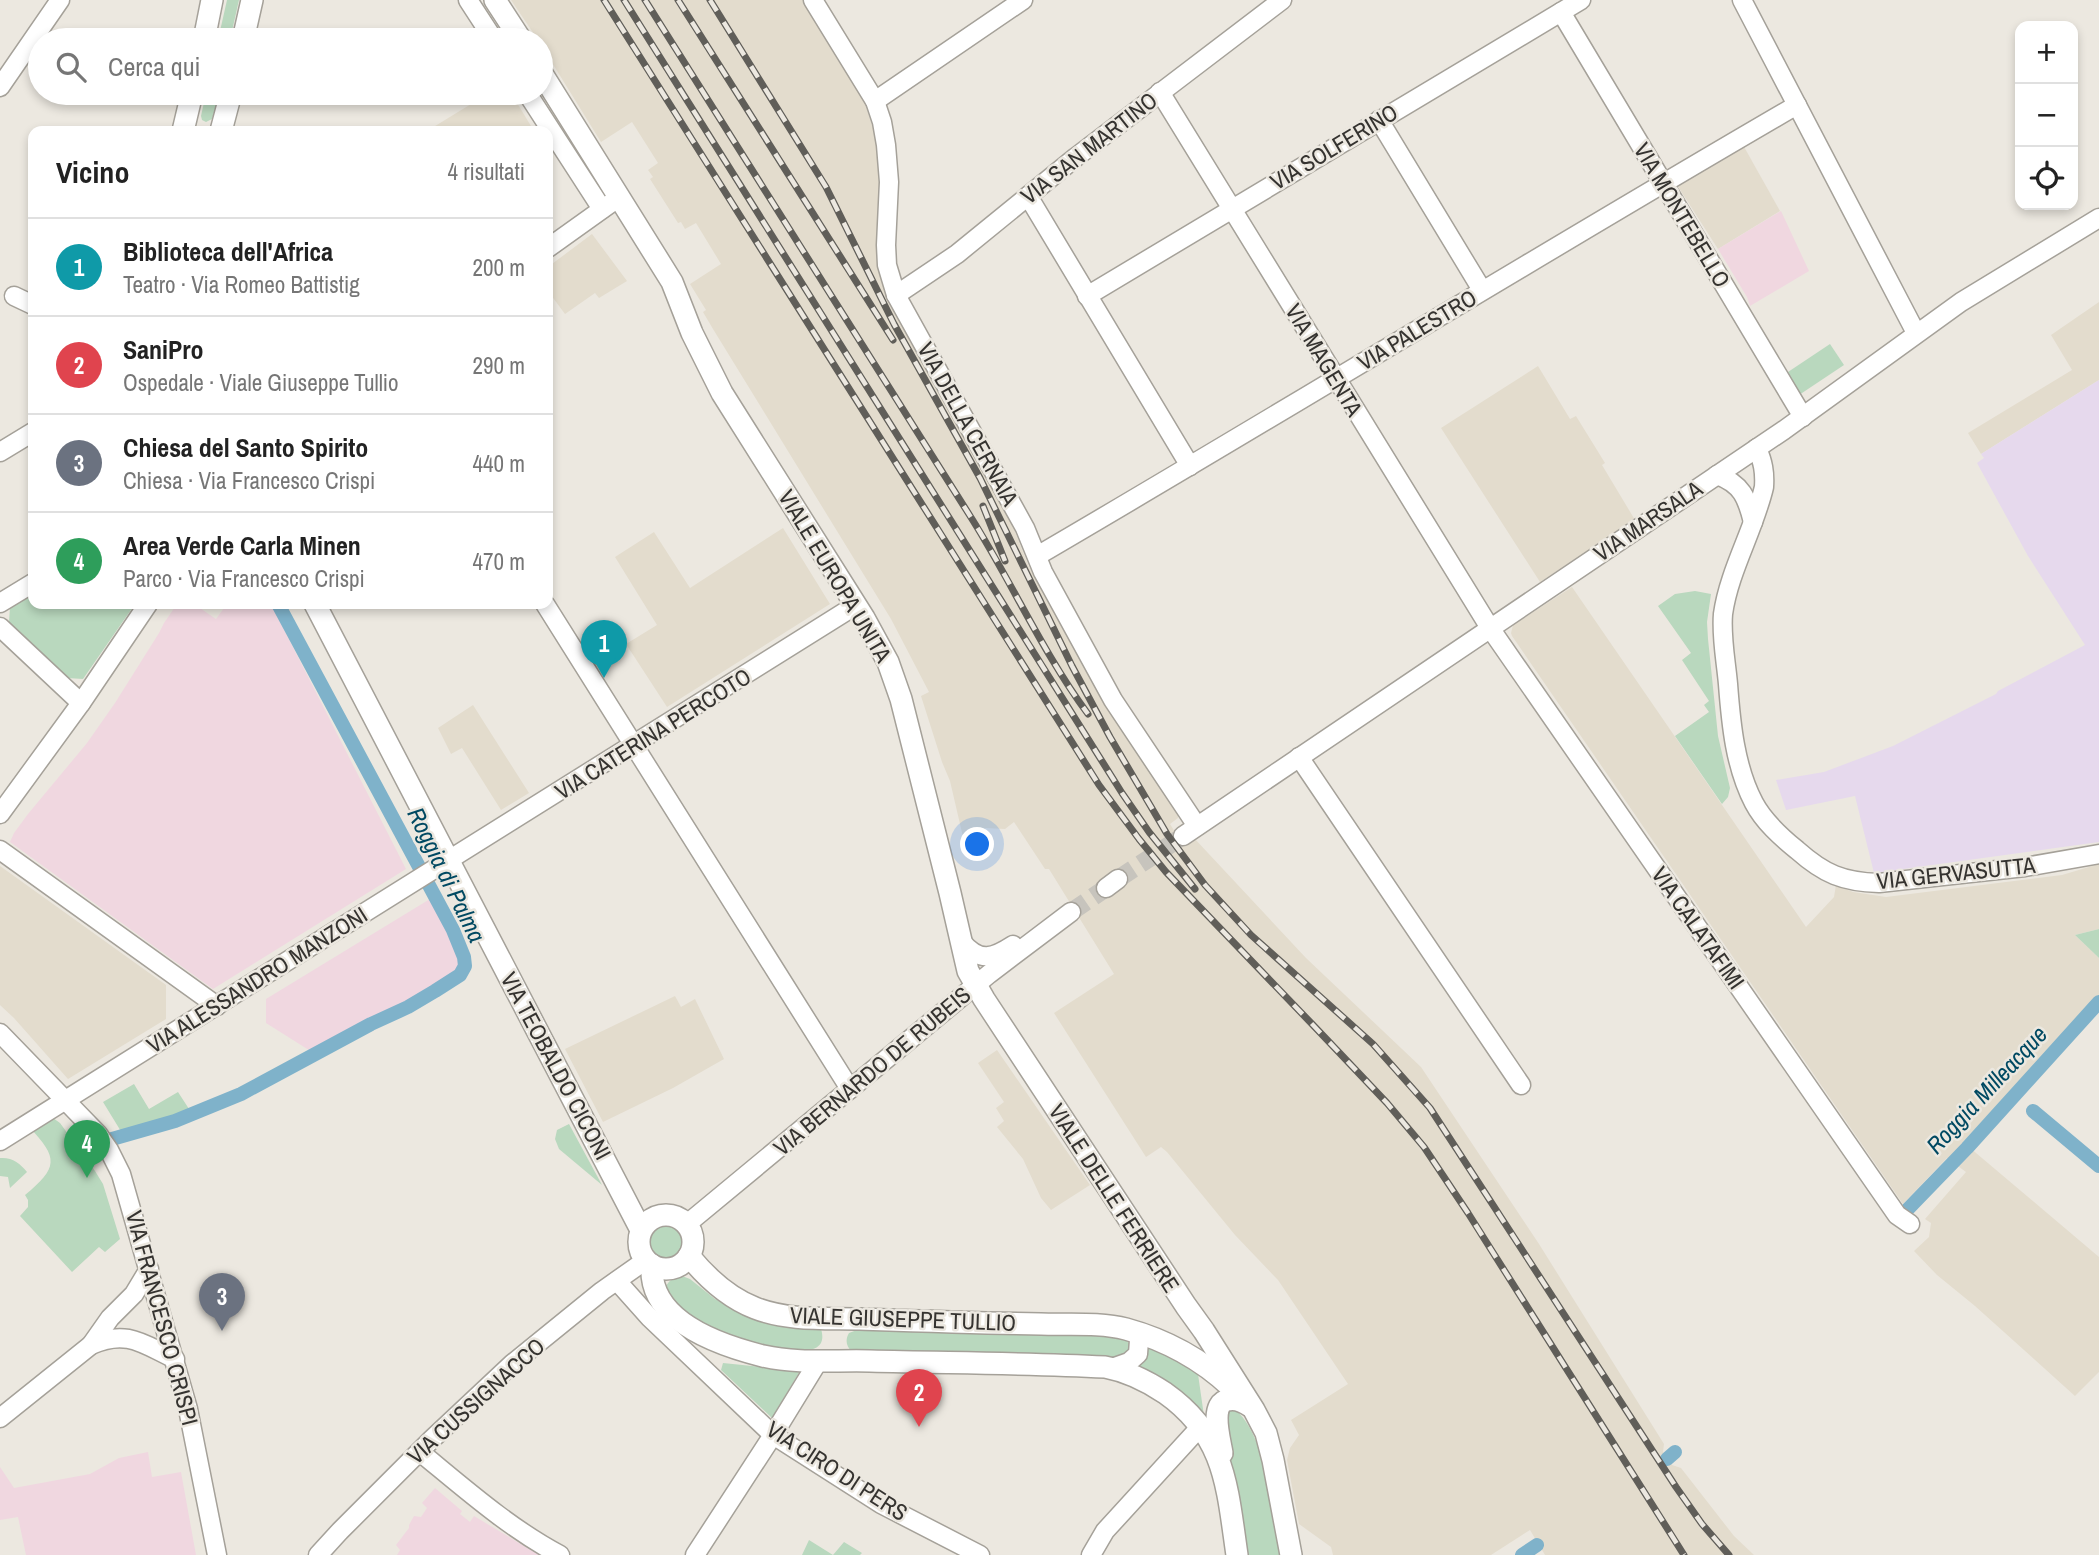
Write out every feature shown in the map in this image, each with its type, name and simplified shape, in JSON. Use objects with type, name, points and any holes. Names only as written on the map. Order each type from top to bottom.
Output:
[{"type":"main road","points":[[206,28],[212,0]]},
{"type":"main road","points":[[246,28],[252,0]]},
{"type":"main road","points":[[495,0],[503,28]]},
{"type":"main road","name":"VIALE EUROPA UNITA","points":[[553,91],[587,145],[611,203],[672,282],[692,333],[722,393],[856,606],[888,662],[901,698],[968,971],[975,986]]},
{"type":"main road","points":[[184,126],[189,105]]},
{"type":"main road","points":[[223,126],[228,105]]},
{"type":"main road","name":"VIA TEOBALDO CICONI","points":[[316,609],[441,866],[641,1230]]},
{"type":"main road","name":"VIALE DELLE FERRIERE","points":[[975,986],[1254,1410],[1270,1444],[1291,1555]]},
{"type":"main road","points":[[664,1214],[675,1216],[687,1224],[693,1240],[689,1256],[683,1263],[672,1269],[660,1269],[649,1263],[639,1247],[641,1230],[649,1220],[664,1214]]},
{"type":"main road","name":"VIALE GIUSEPPE TULLIO","points":[[689,1256],[701,1270],[734,1297],[774,1314],[824,1319],[1113,1326],[1174,1346],[1206,1364]]},
{"type":"main road","name":"VIALE GIUSEPPE TULLIO","points":[[649,1263],[656,1294],[667,1309],[685,1325],[733,1347],[764,1356],[819,1360],[1112,1368],[1157,1388],[1180,1405],[1200,1426]]},
{"type":"main road","name":"VIALE DELLE FERRIERE","points":[[1206,1364],[1254,1410]]},
{"type":"main road","points":[[1237,1555],[1216,1414],[1226,1400],[1238,1400],[1254,1410]]},
{"type":"main road","points":[[1200,1426],[1218,1457],[1226,1480]]},
{"type":"street","points":[[41,28],[60,0]]},
{"type":"street","points":[[468,0],[498,28]]},
{"type":"street","name":"VIA DELLA CERNAIA","points":[[813,0],[875,101],[882,122],[888,164],[887,265],[896,295],[1026,528],[1059,602],[1190,831]]},
{"type":"street","points":[[875,101],[1023,0]]},
{"type":"street","name":"VIA SAN MARTINO","points":[[896,295],[957,254],[1160,92],[1282,0]]},
{"type":"street","name":"VIA SOLFERINO","points":[[1087,296],[1581,0]]},
{"type":"street","points":[[1742,0],[1916,333]]},
{"type":"street","name":"VIA MONTEBELLO","points":[[1561,12],[1803,417]]},
{"type":"street","points":[[0,87],[28,46]]},
{"type":"street","name":"VIA MAGENTA","points":[[1160,92],[1490,628]]},
{"type":"street","name":"VIALE EUROPA UNITA","points":[[535,105],[548,126]]},
{"type":"street","name":"VIA PALESTRO","points":[[1037,556],[1797,105]]},
{"type":"street","points":[[1379,120],[1482,290]]},
{"type":"street","name":"VIALE EUROPA UNITA","points":[[553,133],[569,158],[611,203]]},
{"type":"street","points":[[569,158],[582,157],[586,153],[587,145]]},
{"type":"street","points":[[1028,196],[1190,466]]},
{"type":"street","points":[[553,244],[611,203]]},
{"type":"street","name":"VIA MARSALA","points":[[1190,831],[1803,417],[1961,302],[2099,218]]},
{"type":"street","points":[[14,296],[28,303]]},
{"type":"street","points":[[0,452],[28,435]]},
{"type":"street","name":"VIA GERVASUTTA","points":[[1757,448],[1763,460],[1765,474],[1761,500],[1730,589],[1723,617],[1723,637],[1730,713],[1740,768],[1755,804],[1786,841],[1830,874],[1858,882],[1879,883],[2025,867],[2099,854]]},
{"type":"street","points":[[1717,475],[1740,488],[1753,522]]},
{"type":"street","points":[[0,603],[28,586]]},
{"type":"street","name":"VIA CATERINA PERCOTO","points":[[441,866],[856,606]]},
{"type":"street","points":[[0,814],[81,703],[145,609]]},
{"type":"street","points":[[548,609],[850,1089]]},
{"type":"street","points":[[0,627],[81,703]]},
{"type":"street","name":"VIA CALATAFIMI","points":[[1490,628],[1897,1215],[1910,1224]]},
{"type":"street","points":[[1299,757],[1521,1084]]},
{"type":"street","points":[[0,850],[216,1006]]},
{"type":"street","name":"VIA ALESSANDRO MANZONI","points":[[0,1141],[441,866]]},
{"type":"street","name":"VIA BERNARDO DE RUBEIS","points":[[687,1224],[975,986],[1065,916],[1049,922],[994,956],[975,955],[962,943]]},
{"type":"street","name":"VIA FRANCESCO CRISPI","points":[[0,1033],[98,1135],[116,1161],[128,1193],[188,1409],[217,1555]]},
{"type":"street","name":"VIA CUSSIGNACCO","points":[[318,1555],[420,1451],[512,1364],[617,1281],[649,1263]]},
{"type":"street","points":[[92,1345],[110,1318],[134,1294],[149,1269]]},
{"type":"street","name":"VIA CIRO DI PERS","points":[[617,1281],[650,1318],[773,1435],[881,1504],[980,1555]]},
{"type":"street","points":[[124,1304],[130,1339]]},
{"type":"street","points":[[110,1318],[118,1332],[175,1359]]},
{"type":"street","points":[[1112,1368],[1122,1366],[1138,1354],[1139,1340],[1136,1332]]},
{"type":"street","points":[[0,1418],[92,1345],[112,1337],[130,1339]]},
{"type":"street","points":[[695,1555],[819,1360]]},
{"type":"street","points":[[1091,1555],[1105,1531],[1200,1426]]},
{"type":"street","points":[[420,1451],[488,1507],[560,1555]]},
{"type":"shaded area","points":[[511,0],[803,0],[862,95],[874,131],[882,175],[879,261],[881,279],[890,304],[1006,509],[1029,567],[1073,647],[1178,811],[1178,818],[1170,824],[1183,845],[1194,838],[1306,958],[1421,1067],[1539,1244],[1664,1444],[1663,1452],[1672,1465],[1681,1468],[1734,1536],[1754,1555],[1545,1555],[1530,1530],[1491,1555],[1333,1555],[1331,1547],[1299,1524],[1287,1460],[1290,1448],[1299,1435],[1291,1420],[1348,1384],[1278,1280],[1235,1235],[1167,1152],[1161,1147],[1146,1157],[1054,1013],[1114,974],[1049,869],[1045,869],[1014,822],[1005,829],[986,828],[963,837],[950,781],[921,696],[929,692],[891,619],[713,329],[703,312],[706,310],[690,284],[721,264],[696,223],[685,229],[681,222],[678,223],[650,179],[653,177],[648,170],[658,163],[632,122],[601,142],[553,64],[553,28],[530,28]]},
{"type":"shaded area","points":[[469,105],[518,105],[531,126],[435,126]]},
{"type":"shaded area","points":[[1743,145],[1780,211],[1718,249],[1677,185]]},
{"type":"shaded area","points":[[1781,211],[1809,271],[1750,306],[1718,249]]},
{"type":"shaded area","points":[[592,234],[627,281],[599,298],[595,293],[565,314],[553,298],[553,263]]},
{"type":"shaded area","points":[[2099,302],[2099,380],[1981,454],[1968,433],[2072,370],[2051,335]]},
{"type":"shaded area","points":[[1538,366],[1570,419],[1576,416],[1635,520],[1540,582],[1441,428]]},
{"type":"shaded area","points":[[2099,380],[2099,842],[1874,873],[1855,796],[1786,810],[1776,780],[1824,772],[1893,746],[2085,645],[2028,556],[1977,463],[1984,458],[1981,454]]},
{"type":"shaded area","points":[[783,528],[830,604],[667,707],[626,644],[657,625],[615,557],[654,532],[690,588]]},
{"type":"shaded area","points":[[1572,587],[1806,927],[1834,897],[1836,885],[1853,892],[1886,897],[2062,875],[2099,864],[2099,929],[2075,935],[2099,958],[2099,996],[1963,1142],[2099,1257],[2099,1372],[2075,1396],[1937,1275],[1914,1251],[1929,1237],[1931,1223],[1925,1219],[1966,1172],[1947,1158],[1903,1204],[1512,636],[1513,625]]},
{"type":"shaded area","points":[[174,609],[201,609],[216,619],[223,609],[274,609],[406,869],[213,989],[10,842],[28,814],[87,743]]},
{"type":"shaded area","points":[[473,705],[529,793],[501,810],[462,748],[451,754],[438,728]]},
{"type":"shaded area","points":[[0,866],[166,985],[166,1019],[68,1079],[0,1005]]},
{"type":"shaded area","points":[[430,899],[449,931],[459,958],[460,965],[456,970],[407,1002],[369,1019],[312,1052],[266,1023],[266,999]]},
{"type":"shaded area","points":[[675,996],[681,1007],[695,999],[724,1059],[673,1088],[603,1122],[565,1049]]},
{"type":"shaded area","points":[[997,1050],[1090,1185],[1051,1210],[1041,1198],[1023,1159],[997,1127],[1004,1121],[996,1108],[1004,1102],[978,1063]]},
{"type":"shaded area","points":[[148,1452],[152,1477],[181,1472],[196,1555],[26,1555],[18,1517],[0,1520],[0,1467],[14,1488],[90,1474],[119,1458]]},
{"type":"shaded area","points":[[435,1488],[462,1511],[460,1514],[470,1522],[474,1516],[539,1555],[397,1555],[400,1550],[396,1545],[414,1516],[421,1517],[427,1508],[422,1503]]},
{"type":"green space","points":[[227,0],[239,0],[233,28],[221,28]]},
{"type":"green space","points":[[203,105],[216,105],[212,119],[206,122],[201,116]]},
{"type":"green space","points":[[1830,344],[1844,365],[1799,395],[1785,374]]},
{"type":"green space","points":[[1695,591],[1711,594],[1707,622],[1708,639],[1718,736],[1730,788],[1728,797],[1722,804],[1675,736],[1709,712],[1704,705],[1709,701],[1682,660],[1691,653],[1658,606],[1675,594]]},
{"type":"green space","points":[[28,596],[28,609],[132,609],[83,679],[67,678],[9,622],[10,607]]},
{"type":"green space","points":[[2099,929],[2099,958],[2075,935]]},
{"type":"green space","points":[[134,1084],[149,1109],[178,1092],[189,1109],[154,1124],[122,1133],[103,1102]]},
{"type":"green space","points":[[53,1118],[60,1123],[103,1184],[120,1239],[105,1252],[99,1247],[72,1272],[20,1216],[28,1207],[25,1195],[44,1177],[51,1162],[46,1147],[29,1127]]},
{"type":"green space","points":[[569,1124],[602,1185],[559,1149],[555,1139],[557,1130]]},
{"type":"green space","points":[[0,1158],[15,1161],[27,1172],[10,1188],[8,1177],[0,1176]]},
{"type":"green space","points":[[665,1224],[678,1229],[683,1242],[678,1255],[665,1260],[652,1255],[647,1242],[652,1229]]},
{"type":"green space","points":[[682,1276],[731,1307],[821,1329],[822,1339],[819,1346],[803,1351],[742,1343],[687,1316],[674,1307],[665,1290],[671,1280]]},
{"type":"green space","points":[[865,1327],[1108,1336],[1125,1340],[1132,1348],[1118,1360],[852,1352],[847,1343],[849,1333]]},
{"type":"green space","points":[[1149,1342],[1176,1355],[1198,1374],[1205,1423],[1131,1366]]},
{"type":"green space","points":[[723,1363],[800,1371],[772,1418],[721,1370]]},
{"type":"green space","points":[[1231,1406],[1243,1418],[1261,1453],[1281,1555],[1248,1555],[1222,1416]]},
{"type":"green space","points":[[809,1540],[833,1555],[802,1555]]},
{"type":"green space","points":[[844,1542],[862,1553],[860,1555],[833,1555]]},
{"type":"waterway","name":"Roggia di Palma","points":[[112,1139],[175,1121],[241,1094],[408,1007],[460,975],[465,966],[453,930],[281,609]]},
{"type":"waterway","name":"Roggia Milleacque","points":[[1908,1209],[2099,1002]]},
{"type":"waterway","points":[[2033,1111],[2099,1166]]},
{"type":"waterway","name":"Roggia Milleacque","points":[[1667,1459],[1675,1452]]},
{"type":"waterway","name":"Roggia Milleacque","points":[[1522,1555],[1537,1545]]},
{"type":"tunnel","points":[[1118,879],[1183,836]]},
{"type":"tunnel","points":[[1071,912],[1106,888]]},
{"type":"railway","points":[[604,0],[1099,785],[1166,872],[1387,1103],[1424,1147],[1684,1555]]},
{"type":"railway","points":[[624,0],[1122,793],[1149,832],[1195,889]]},
{"type":"railway","points":[[645,0],[987,543],[1042,642],[1088,714]]},
{"type":"railway","points":[[678,0],[893,340]]},
{"type":"railway","points":[[710,0],[826,187],[894,324],[980,478],[1072,666],[1167,834],[1205,885],[1251,935],[1373,1044],[1430,1108],[1676,1487],[1702,1524],[1729,1555]]},
{"type":"railway","points":[[983,506],[1005,561]]},
{"type":"place","name":"Biblioteca dell'Africa","points":[[604,678]]},
{"type":"place","name":"Area Verde Carla Minen","points":[[87,1178]]},
{"type":"place","name":"Chiesa del Santo Spirito","points":[[222,1331]]},
{"type":"place","name":"SaniPro","points":[[919,1427]]}]
